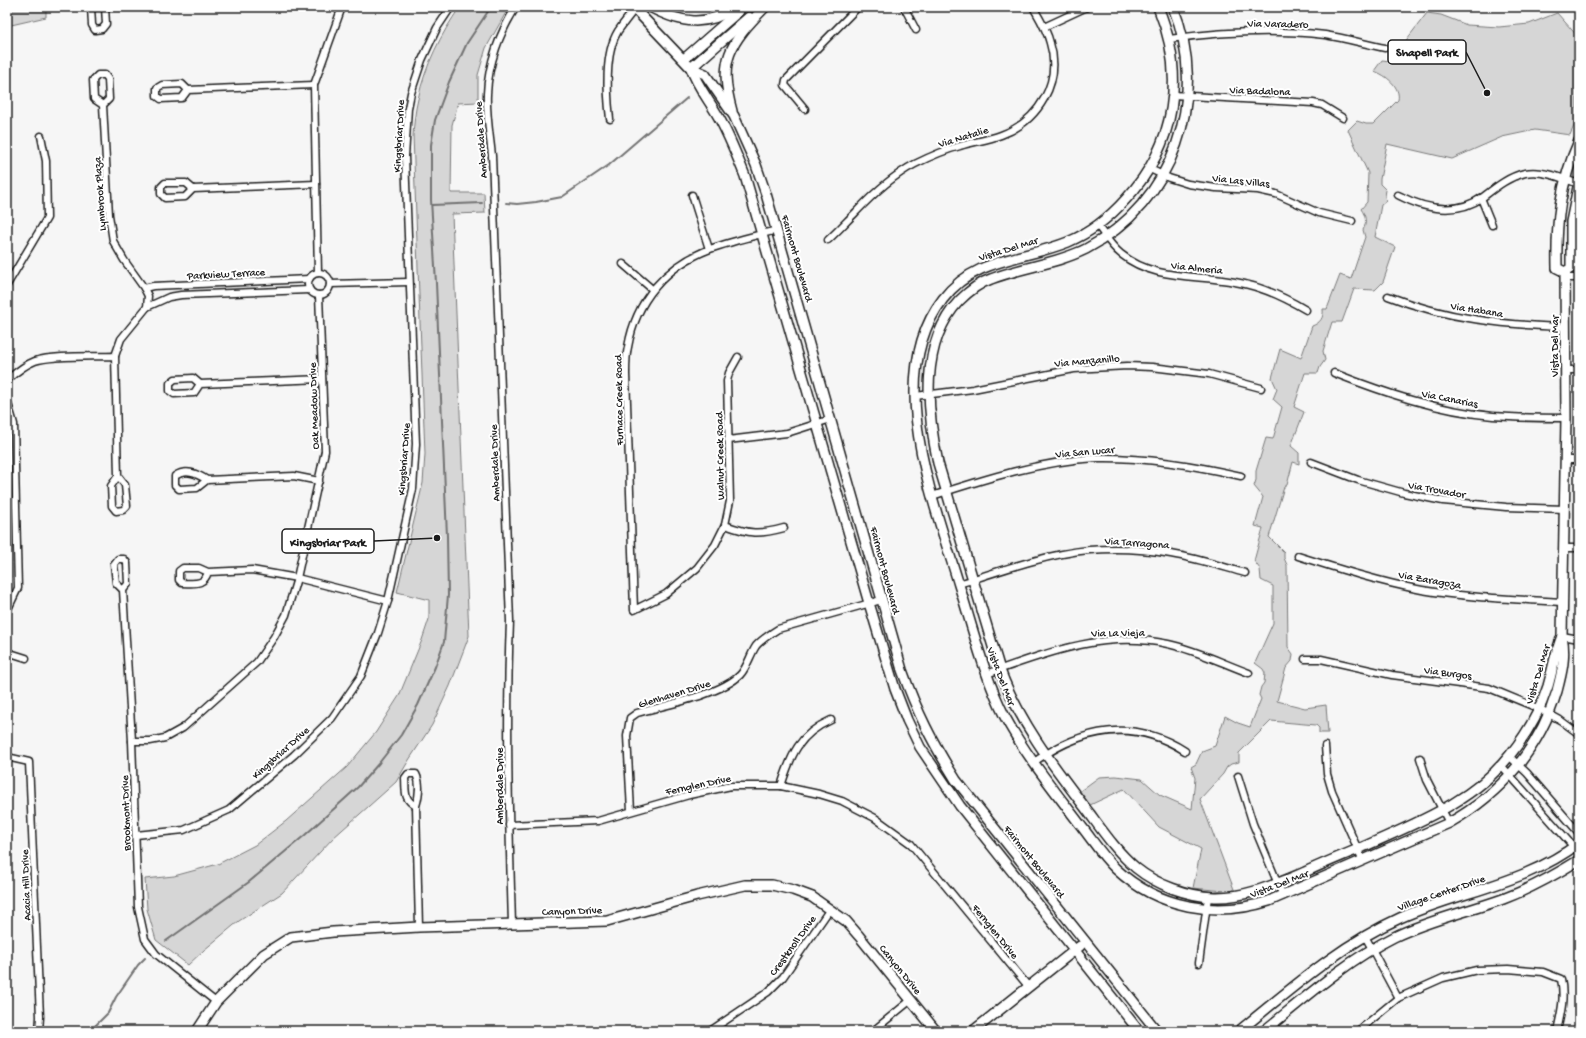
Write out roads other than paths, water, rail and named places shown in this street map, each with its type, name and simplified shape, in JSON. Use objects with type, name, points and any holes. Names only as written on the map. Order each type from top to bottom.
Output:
[{"type":"street","points":[[91,7],[92,25],[95,30],[102,29],[106,24],[105,7]]},
{"type":"street","points":[[318,273],[314,85],[342,7]]},
{"type":"street","name":"Kingsbriar Drive","points":[[136,835],[184,830],[229,810],[294,755],[332,718],[361,676],[378,633],[388,601],[414,481],[415,417],[405,157],[408,108],[411,93],[422,60],[437,28],[451,7]]},
{"type":"street","name":"Amberdale Drive","points":[[512,924],[509,825],[508,666],[510,621],[492,164],[487,94],[493,55],[516,7]]},
{"type":"street","points":[[650,7],[680,20],[693,22],[715,18],[737,7]]},
{"type":"street","points":[[684,59],[743,7]]},
{"type":"street","points":[[691,68],[762,7]]},
{"type":"street","points":[[734,116],[726,87],[727,63],[736,41],[751,21],[765,7]]},
{"type":"street","points":[[805,109],[785,85],[786,80],[858,7]]},
{"type":"street","points":[[904,7],[916,30]]},
{"type":"street","name":"Via Natalie","points":[[828,240],[840,230],[854,213],[877,191],[893,178],[914,165],[959,146],[1000,136],[1015,129],[1028,120],[1040,107],[1047,94],[1053,70],[1054,57],[1051,44],[1034,7]]},
{"type":"street","points":[[1044,27],[1087,7]]},
{"type":"street","name":"Vista Del Mar","points":[[1158,7],[1169,39],[1173,63],[1173,95],[1166,132],[1160,149],[1150,169],[1125,200],[1098,226],[1057,246],[1002,260],[981,268],[955,285],[931,317],[924,335],[919,356],[915,396],[919,442],[932,496],[987,674],[1008,723],[1034,762],[1099,849],[1118,871],[1157,897],[1179,904],[1206,909],[1225,910],[1257,906],[1283,896],[1449,823],[1465,814],[1488,797],[1511,774],[1519,765],[1540,732],[1549,713],[1558,684],[1565,651],[1562,636],[1566,460],[1565,275],[1571,268],[1571,222],[1579,183]]},
{"type":"street","name":"Vista Del Mar","points":[[1173,7],[1182,37],[1186,60],[1187,96],[1185,115],[1180,135],[1174,152],[1162,175],[1137,210],[1106,237],[1070,256],[989,280],[966,295],[951,310],[942,326],[932,362],[929,395],[932,436],[946,491],[1000,670],[1020,716],[1045,754],[1115,847],[1137,869],[1164,885],[1193,894],[1222,897],[1248,893],[1278,884],[1443,810],[1470,793],[1501,766],[1526,734],[1540,709],[1550,678],[1556,650],[1562,636]]},
{"type":"street","points":[[610,119],[608,102],[609,60],[612,44],[618,31],[634,8]]},
{"type":"street","name":"Fairmont Boulevard","points":[[634,8],[691,68],[695,80],[718,116],[745,176],[895,689],[907,720],[920,747],[960,806],[1139,1031]]},
{"type":"street","name":"Via Varadero","points":[[1169,39],[1227,33],[1294,33],[1326,35],[1385,48]]},
{"type":"street","name":"Fairmont Boulevard","points":[[691,68],[705,74],[734,116],[756,165],[777,230],[881,600],[914,704],[937,750],[956,780],[1157,1031]]},
{"type":"street","name":"Lynnbrook Plaza","points":[[104,105],[94,99],[93,80],[98,75],[105,75],[108,79],[109,99],[104,105],[109,215],[113,241],[124,260],[144,288],[148,296],[147,307]]},
{"type":"street","points":[[188,90],[182,98],[162,99],[157,96],[157,88],[162,85],[182,84],[188,90],[314,85]]},
{"type":"street","name":"Via Badalona","points":[[1173,95],[1313,103],[1322,105],[1343,118]]},
{"type":"street","points":[[7,285],[47,218],[46,161],[41,136]]},
{"type":"street","name":"Vista Del Mar","points":[[1565,275],[1558,268],[1556,240],[1558,209],[1565,179],[1579,140]]},
{"type":"street","name":"Via Las Villas","points":[[1150,169],[1188,184],[1276,194],[1319,212],[1352,221]]},
{"type":"street","points":[[1398,195],[1417,204],[1434,209],[1446,209],[1460,206],[1481,198],[1506,180],[1526,173],[1546,173],[1579,183]]},
{"type":"street","points":[[193,189],[186,183],[165,183],[161,187],[161,194],[165,198],[185,197],[193,189],[316,184]]},
{"type":"street","points":[[692,195],[709,250]]},
{"type":"street","points":[[1481,198],[1492,225]]},
{"type":"street","name":"Via Almeria","points":[[1098,226],[1121,254],[1142,267],[1172,275],[1216,279],[1253,286],[1290,300],[1306,310]]},
{"type":"street","name":"Furnace Creek Road","points":[[634,610],[626,374],[627,347],[634,323],[652,289],[686,261],[709,250],[777,230]]},
{"type":"street","points":[[623,264],[652,289]]},
{"type":"street","points":[[318,273],[326,276],[330,284],[327,291],[319,295],[309,290],[308,282],[312,275],[318,273]]},
{"type":"street","points":[[1565,275],[1579,278]]},
{"type":"street","name":"Parkview Terrace","points":[[144,288],[153,286],[309,279]]},
{"type":"street","points":[[256,282],[256,291]]},
{"type":"street","points":[[330,284],[409,282]]},
{"type":"street","points":[[202,285],[202,293]]},
{"type":"street","name":"Parkview Terrace","points":[[147,307],[169,297],[202,293],[309,290]]},
{"type":"street","name":"Oak Meadow Drive","points":[[132,741],[150,741],[165,738],[183,728],[257,662],[274,638],[286,616],[297,578],[325,451],[319,295]]},
{"type":"street","name":"Via Habana","points":[[1388,296],[1410,305],[1448,315],[1511,325],[1566,327]]},
{"type":"street","points":[[118,476],[125,485],[127,506],[123,510],[116,511],[112,506],[111,486],[118,476],[115,356],[121,339],[147,307]]},
{"type":"street","points":[[7,380],[18,370],[35,361],[53,358],[115,356]]},
{"type":"street","name":"Walnut Creek Road","points":[[634,610],[666,594],[697,568],[716,544],[724,525],[730,501],[727,381],[729,373],[738,357]]},
{"type":"street","name":"Via Manzanillo","points":[[915,396],[973,389],[1067,370],[1091,367],[1127,366],[1152,367],[1209,374],[1261,388]]},
{"type":"street","points":[[1566,370],[1579,370]]},
{"type":"street","name":"Via Canarias","points":[[1334,373],[1372,388],[1410,400],[1456,411],[1493,416],[1566,418]]},
{"type":"street","points":[[200,384],[194,393],[174,394],[170,391],[170,383],[175,379],[193,378],[200,384],[322,379]]},
{"type":"street","points":[[7,400],[14,424],[18,588],[7,611]]},
{"type":"street","points":[[728,440],[787,433],[831,419]]},
{"type":"street","name":"Via San Lucar","points":[[932,496],[1038,466],[1097,458],[1158,460],[1241,476]]},
{"type":"street","points":[[1566,460],[1579,460]]},
{"type":"street","name":"Via Trovador","points":[[1311,462],[1358,480],[1404,493],[1443,501],[1486,506],[1565,509]]},
{"type":"street","points":[[207,480],[197,488],[179,489],[175,485],[175,476],[180,473],[196,473],[207,480],[294,476],[319,481]]},
{"type":"street","points":[[724,525],[744,532],[756,534],[784,528]]},
{"type":"street","points":[[1564,548],[1579,548]]},
{"type":"street","name":"Via Tarragona","points":[[959,584],[1052,557],[1073,552],[1105,549],[1123,549],[1170,554],[1245,573]]},
{"type":"street","name":"Via Zaragoza","points":[[1298,556],[1373,578],[1422,589],[1464,596],[1563,602]]},
{"type":"street","points":[[208,572],[206,579],[201,582],[182,583],[179,580],[179,571],[183,568],[199,568],[208,572],[252,570],[297,578],[388,601]]},
{"type":"street","name":"Brookmont Drive","points":[[123,590],[132,741],[138,907],[145,939],[156,954],[216,1002]]},
{"type":"street","name":"Glenhaven Drive","points":[[631,811],[627,736],[630,718],[637,713],[716,691],[733,682],[741,674],[757,646],[766,636],[778,629],[881,600]]},
{"type":"street","points":[[1562,636],[1579,639]]},
{"type":"street","name":"Via La Vieja","points":[[987,674],[1052,651],[1088,643],[1121,640],[1174,645],[1249,673]]},
{"type":"street","points":[[7,652],[26,658]]},
{"type":"street","name":"Via Burgos","points":[[1305,659],[1321,659],[1414,678],[1489,688],[1549,713],[1579,734]]},
{"type":"street","points":[[781,786],[789,761],[800,742],[819,725],[831,720]]},
{"type":"street","points":[[1034,762],[1062,744],[1078,738],[1117,731],[1150,734],[1172,743],[1185,751]]},
{"type":"street","points":[[1325,746],[1326,765],[1330,782],[1362,861]]},
{"type":"street","points":[[1509,756],[1519,765],[1579,833]]},
{"type":"street","name":"Acacia Hill Drive","points":[[7,757],[30,762],[40,1031]]},
{"type":"street","points":[[1420,758],[1427,780],[1449,823]]},
{"type":"street","points":[[1501,766],[1511,774],[1577,848]]},
{"type":"street","points":[[416,806],[410,803],[406,798],[404,778],[408,774],[416,774],[418,779],[419,796],[416,806],[419,927]]},
{"type":"street","points":[[1238,776],[1253,824],[1283,896]]},
{"type":"street","name":"Fernglen Drive","points":[[509,825],[598,821],[689,795],[731,786],[781,786],[819,794],[842,801],[875,818],[911,844],[1028,986]]},
{"type":"street","name":"Village Center Drive","points":[[1239,1031],[1316,969],[1365,936],[1422,909],[1516,878],[1577,848]]},
{"type":"street","points":[[1264,1031],[1355,960],[1372,949],[1395,937],[1433,921],[1523,891],[1552,877],[1579,860]]},
{"type":"street","name":"Canyon Drive","points":[[197,1031],[216,1002],[264,954],[291,938],[333,932],[419,927],[607,921],[697,896],[745,885],[772,885],[793,890],[812,897],[846,921],[936,1031]]},
{"type":"street","points":[[1199,963],[1208,896]]},
{"type":"street","name":"Crestknoll Drive","points":[[710,1031],[768,992],[783,977],[830,909]]},
{"type":"street","points":[[1365,936],[1398,998]]},
{"type":"street","points":[[973,1031],[1085,942]]},
{"type":"street","points":[[1358,1031],[1398,998],[1443,978],[1477,970],[1508,969],[1544,972],[1561,979],[1564,990],[1562,1012],[1557,1031]]},
{"type":"street","points":[[873,1031],[911,1000]]},
{"type":"waterway","points":[[166,941],[249,882],[305,835],[358,787],[401,735],[418,705],[435,667],[444,642],[448,595],[447,536],[431,200],[431,145],[435,120],[449,82],[467,43],[491,7]]},
{"type":"waterway","points":[[506,203],[517,204],[536,202],[562,197],[609,165],[687,98]]},
{"type":"waterway","points":[[432,205],[482,203]]},
{"type":"waterway","points":[[90,1031],[108,1013],[116,997],[138,965],[145,958]]},
{"type":"place","name":"Shapell Park","points":[[1487,93]]},
{"type":"place","name":"Kingsbriar Park","points":[[437,538]]}]
